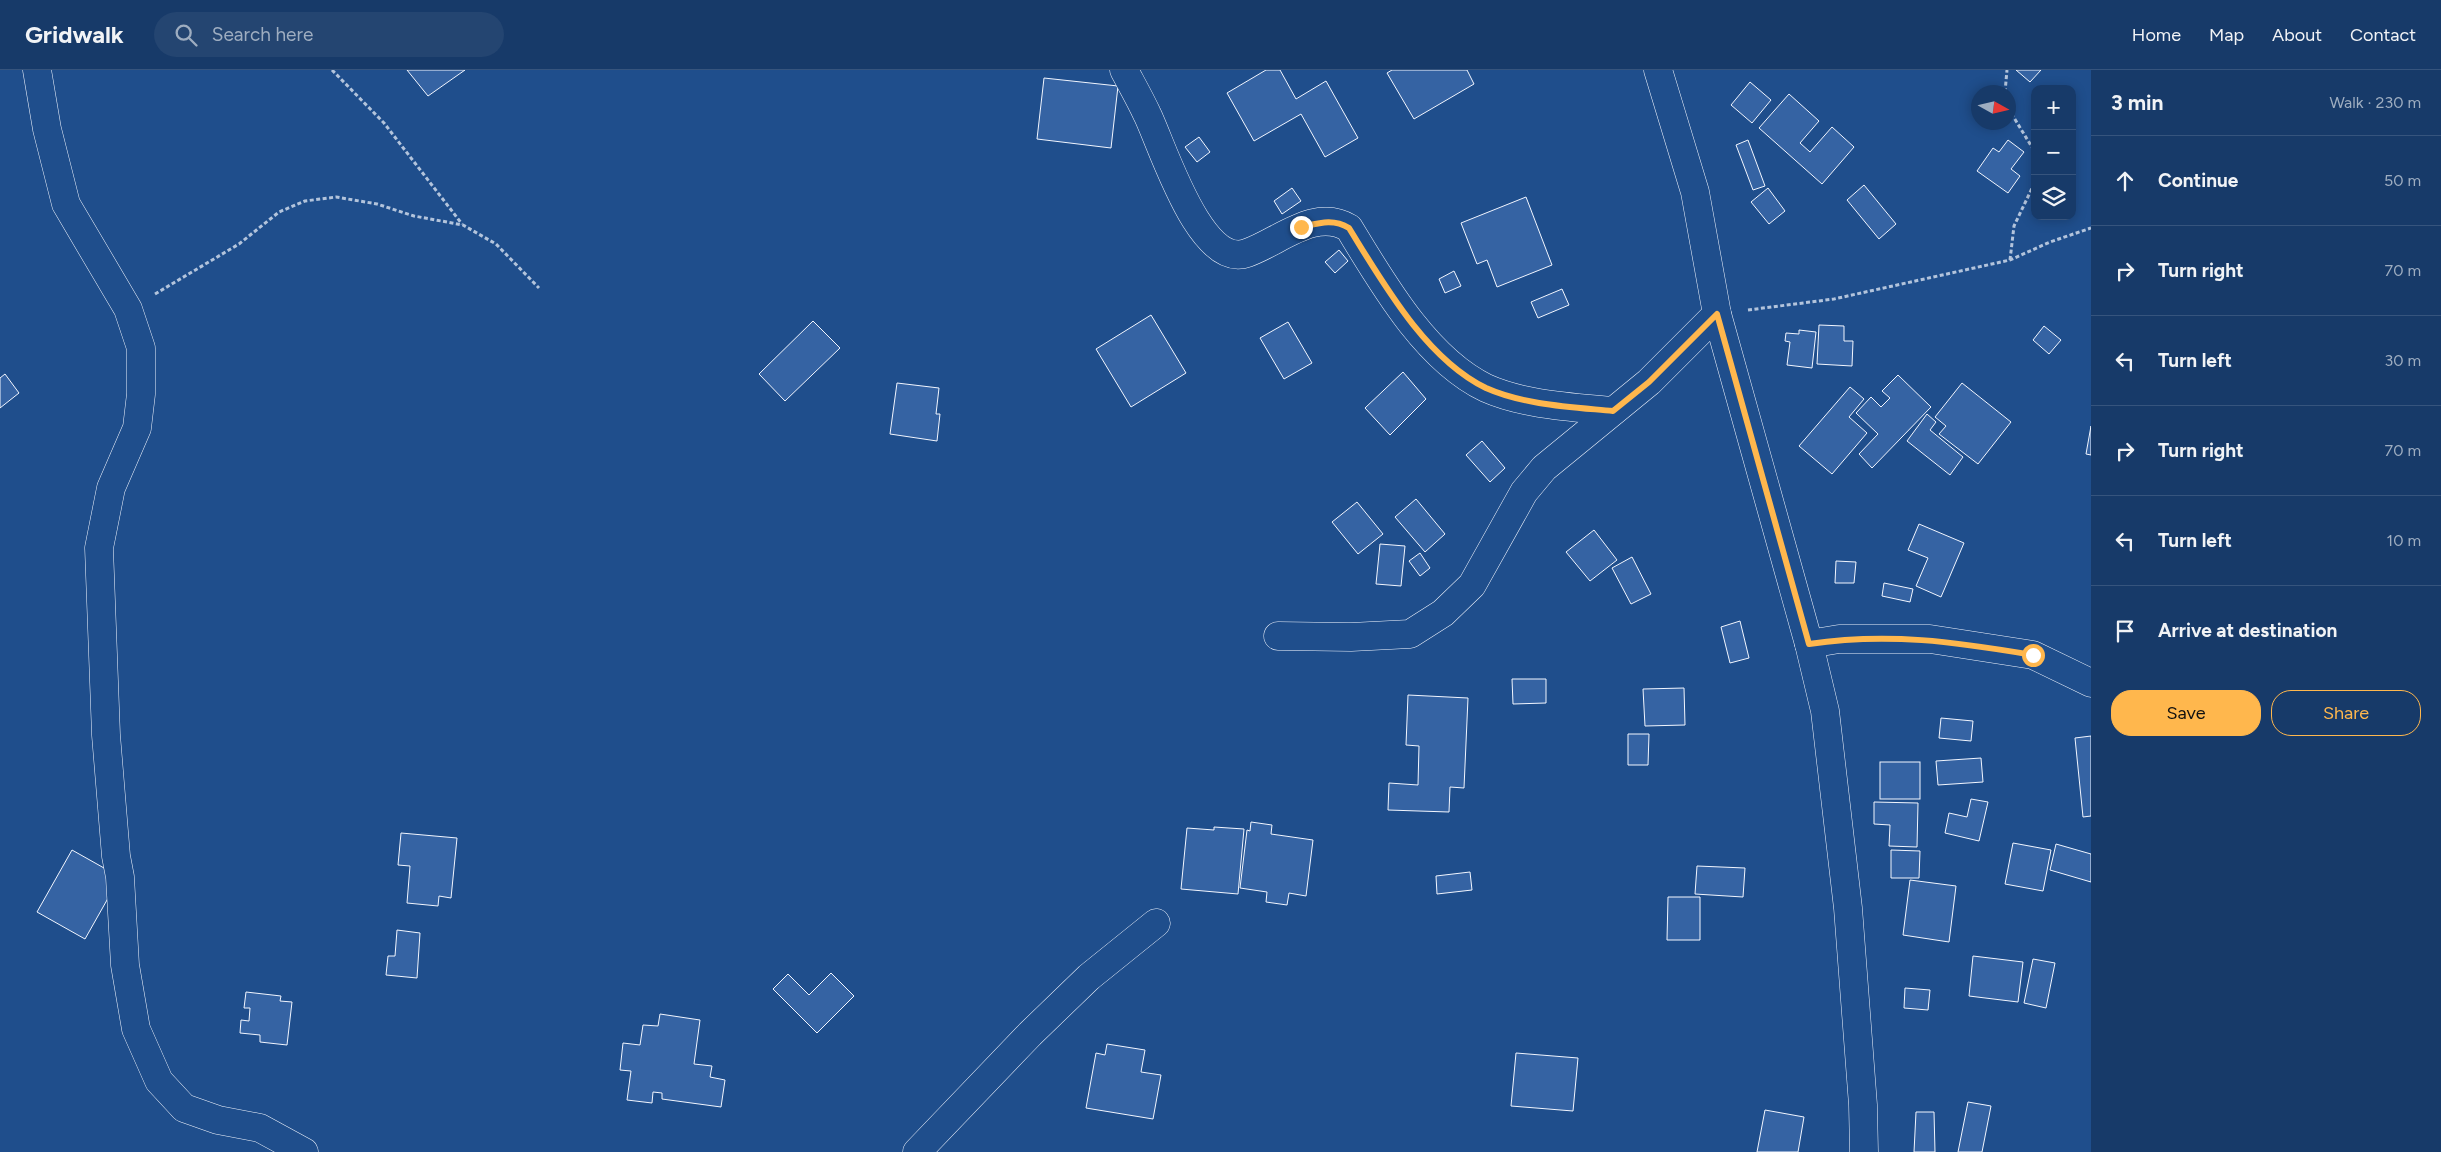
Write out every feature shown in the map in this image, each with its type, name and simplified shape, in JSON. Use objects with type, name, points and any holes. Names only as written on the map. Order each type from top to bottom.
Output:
[{"type":"street","points":[[37,70],[47,129],[66,204],[128,309],[141,348],[142,394],[137,428],[111,488],[99,548],[106,735],[116,856],[120,878],[125,965],[136,1029],[159,1081],[184,1108],[218,1120],[260,1128],[304,1152]]},
{"type":"street","points":[[1124,70],[1147,114],[1184,200],[1205,233],[1220,248],[1237,255],[1247,253],[1301,227],[1325,221],[1340,223],[1349,228],[1389,292],[1426,341],[1446,361],[1464,375],[1487,388],[1513,396],[1542,402],[1613,411]]},
{"type":"street","points":[[1658,70],[1695,192],[1717,314],[1809,644],[1826,720],[1847,898],[1863,1105],[1864,1152]]},
{"type":"street","points":[[1278,636],[1410,634],[1443,613],[1472,585],[1524,492],[1544,468],[1649,382],[1717,314]]},
{"type":"street","points":[[1809,644],[1848,639],[1930,639],[2033,655],[2091,683]]},
{"type":"street","points":[[916,1152],[1030,1034],[1089,977],[1156,923]]},
{"type":"path","points":[[332,70],[384,123],[462,225]]},
{"type":"path","points":[[2006,85],[2007,70]]},
{"type":"path","points":[[2016,121],[2031,145]]},
{"type":"path","points":[[2010,260],[2014,226],[2031,190]]},
{"type":"path","points":[[128,309],[190,275],[239,244],[279,212],[306,201],[336,197],[377,204],[414,216],[462,225],[496,244],[539,288]]},
{"type":"path","points":[[1717,314],[1834,299],[2010,260],[2050,242],[2091,228]]},
{"type":"building","points":[[407,70],[465,70],[428,96]]},
{"type":"building","points":[[1266,70],[1280,70],[1296,99],[1326,81],[1358,138],[1325,157],[1301,114],[1254,141],[1227,93]]},
{"type":"building","points":[[1392,70],[1467,70],[1474,84],[1414,119],[1387,73]]},
{"type":"building","points":[[2016,70],[2041,70],[2030,82]]},
{"type":"building","points":[[1044,78],[1118,86],[1111,148],[1037,139]]},
{"type":"building","points":[[1750,82],[1771,100],[1752,123],[1731,105]]},
{"type":"building","points":[[1789,94],[1819,121],[1800,143],[1810,152],[1832,127],[1854,147],[1822,184],[1759,128]]},
{"type":"building","points":[[1199,137],[1210,152],[1197,162],[1185,147]]},
{"type":"building","points":[[1748,140],[1765,186],[1753,190],[1736,145]]},
{"type":"building","points":[[2008,140],[2024,152],[2011,169],[2020,176],[2008,193],[1977,171],[1993,148],[1999,152]]},
{"type":"building","points":[[1864,185],[1896,224],[1879,239],[1847,200]]},
{"type":"building","points":[[1292,188],[1301,201],[1282,214],[1274,201]]},
{"type":"building","points":[[1768,188],[1785,211],[1769,224],[1751,202]]},
{"type":"building","points":[[1526,197],[1552,265],[1497,287],[1487,260],[1477,264],[1461,223]]},
{"type":"building","points":[[1339,250],[1348,261],[1335,273],[1325,262]]},
{"type":"building","points":[[1454,271],[1461,286],[1445,293],[1439,279]]},
{"type":"building","points":[[1562,289],[1569,305],[1538,318],[1531,302]]},
{"type":"building","points":[[1151,315],[1186,373],[1131,407],[1096,349]]},
{"type":"building","points":[[813,321],[840,348],[785,401],[759,374]]},
{"type":"building","points":[[1288,322],[1312,363],[1284,379],[1260,338]]},
{"type":"building","points":[[1819,325],[1844,326],[1844,341],[1853,341],[1852,366],[1817,364]]},
{"type":"building","points":[[2044,326],[2061,340],[2049,354],[2033,340]]},
{"type":"building","points":[[1799,330],[1816,332],[1812,368],[1787,365],[1790,342],[1785,341],[1786,333],[1799,334]]},
{"type":"building","points":[[1403,372],[1426,399],[1390,435],[1365,408]]},
{"type":"building","points":[[5,374],[19,393],[0,408],[0,378]]},
{"type":"building","points":[[1898,375],[1931,407],[1872,468],[1859,454],[1878,434],[1856,413],[1871,397],[1881,407],[1890,398],[1882,391]]},
{"type":"building","points":[[897,383],[939,388],[936,414],[940,414],[937,441],[890,434]]},
{"type":"building","points":[[1962,383],[2011,422],[1978,464],[1939,434],[1946,426],[1935,417]]},
{"type":"building","points":[[1850,387],[1864,399],[1849,417],[1867,433],[1832,474],[1799,446]]},
{"type":"building","points":[[1927,414],[1936,422],[1930,430],[1963,457],[1950,475],[1907,441]]},
{"type":"building","points":[[2091,426],[2091,455],[2086,454]]},
{"type":"building","points":[[1482,441],[1505,468],[1490,482],[1466,455]]},
{"type":"building","points":[[1416,499],[1445,534],[1425,552],[1395,517]]},
{"type":"building","points":[[1357,502],[1383,534],[1358,554],[1332,522]]},
{"type":"building","points":[[1919,524],[1964,543],[1941,597],[1916,586],[1928,558],[1908,550]]},
{"type":"building","points":[[1594,530],[1617,560],[1590,581],[1566,552]]},
{"type":"building","points":[[1380,544],[1405,546],[1401,586],[1376,584]]},
{"type":"building","points":[[1420,553],[1430,568],[1420,576],[1409,561]]},
{"type":"building","points":[[1632,557],[1651,594],[1631,604],[1612,568]]},
{"type":"building","points":[[1836,561],[1856,562],[1854,583],[1835,583]]},
{"type":"building","points":[[1884,583],[1913,589],[1910,602],[1882,596]]},
{"type":"building","points":[[1740,621],[1749,658],[1730,663],[1721,627]]},
{"type":"building","points":[[1512,679],[1546,679],[1546,703],[1513,704]]},
{"type":"building","points":[[1684,688],[1685,725],[1645,726],[1643,689]]},
{"type":"building","points":[[1408,695],[1468,698],[1464,788],[1450,787],[1449,812],[1388,810],[1389,783],[1418,785],[1419,746],[1406,745]]},
{"type":"building","points":[[1941,718],[1973,721],[1971,741],[1939,738]]},
{"type":"building","points":[[1628,734],[1649,734],[1648,765],[1628,765]]},
{"type":"building","points":[[2091,736],[2091,816],[2083,817],[2075,738]]},
{"type":"building","points":[[1981,758],[1983,782],[1938,785],[1936,761]]},
{"type":"building","points":[[1880,762],[1920,762],[1920,799],[1880,799]]},
{"type":"building","points":[[1971,799],[1988,802],[1979,841],[1945,833],[1949,813],[1967,817]]},
{"type":"building","points":[[1874,802],[1918,803],[1917,847],[1889,846],[1890,825],[1874,824]]},
{"type":"building","points":[[1251,822],[1272,825],[1271,834],[1313,840],[1306,896],[1289,893],[1287,905],[1266,902],[1267,892],[1240,888],[1247,830],[1250,831]]},
{"type":"building","points":[[1214,827],[1244,829],[1238,894],[1181,889],[1187,828],[1214,830]]},
{"type":"building","points":[[401,833],[457,838],[451,898],[439,896],[438,906],[407,903],[410,866],[398,865]]},
{"type":"building","points":[[2013,843],[2051,850],[2043,891],[2005,884]]},
{"type":"building","points":[[2056,844],[2091,854],[2091,882],[2050,870]]},
{"type":"building","points":[[72,850],[120,877],[85,939],[37,912]]},
{"type":"building","points":[[1891,850],[1920,851],[1919,878],[1891,878]]},
{"type":"building","points":[[1697,866],[1745,868],[1743,897],[1695,894]]},
{"type":"building","points":[[1470,872],[1472,890],[1437,894],[1436,876]]},
{"type":"building","points":[[1910,880],[1956,886],[1949,942],[1903,935]]},
{"type":"building","points":[[1668,897],[1700,897],[1700,940],[1667,940]]},
{"type":"building","points":[[397,930],[420,933],[417,978],[386,975],[388,956],[395,956]]},
{"type":"building","points":[[1973,956],[2023,962],[2018,1002],[1969,996]]},
{"type":"building","points":[[2033,959],[2055,963],[2046,1008],[2024,1003]]},
{"type":"building","points":[[831,973],[854,996],[817,1033],[773,989],[788,974],[809,995]]},
{"type":"building","points":[[1905,988],[1930,990],[1928,1010],[1904,1008]]},
{"type":"building","points":[[246,992],[281,996],[280,1001],[292,1002],[287,1045],[260,1042],[260,1035],[240,1033],[241,1020],[249,1021],[250,1008],[244,1008]]},
{"type":"building","points":[[660,1014],[700,1020],[694,1064],[712,1066],[710,1077],[725,1080],[721,1107],[662,1099],[662,1093],[653,1092],[652,1103],[627,1100],[631,1071],[620,1070],[623,1043],[640,1045],[643,1025],[658,1026]]},
{"type":"building","points":[[1107,1044],[1145,1050],[1141,1072],[1161,1075],[1153,1119],[1086,1108],[1096,1053],[1105,1055]]},
{"type":"building","points":[[1516,1053],[1578,1058],[1573,1111],[1511,1106]]},
{"type":"building","points":[[1968,1102],[1991,1106],[1982,1152],[1958,1152]]},
{"type":"building","points":[[1765,1110],[1804,1117],[1798,1152],[1757,1152]]},
{"type":"building","points":[[1916,1112],[1934,1112],[1935,1152],[1914,1152]]},
{"type":"route","points":[[1301,227],[1325,221],[1340,223],[1349,228],[1389,292],[1426,341],[1446,361],[1464,375],[1487,388],[1513,396],[1542,402],[1613,411],[1649,382],[1717,314],[1809,644],[1883,638],[1930,639],[2033,655]]}]
